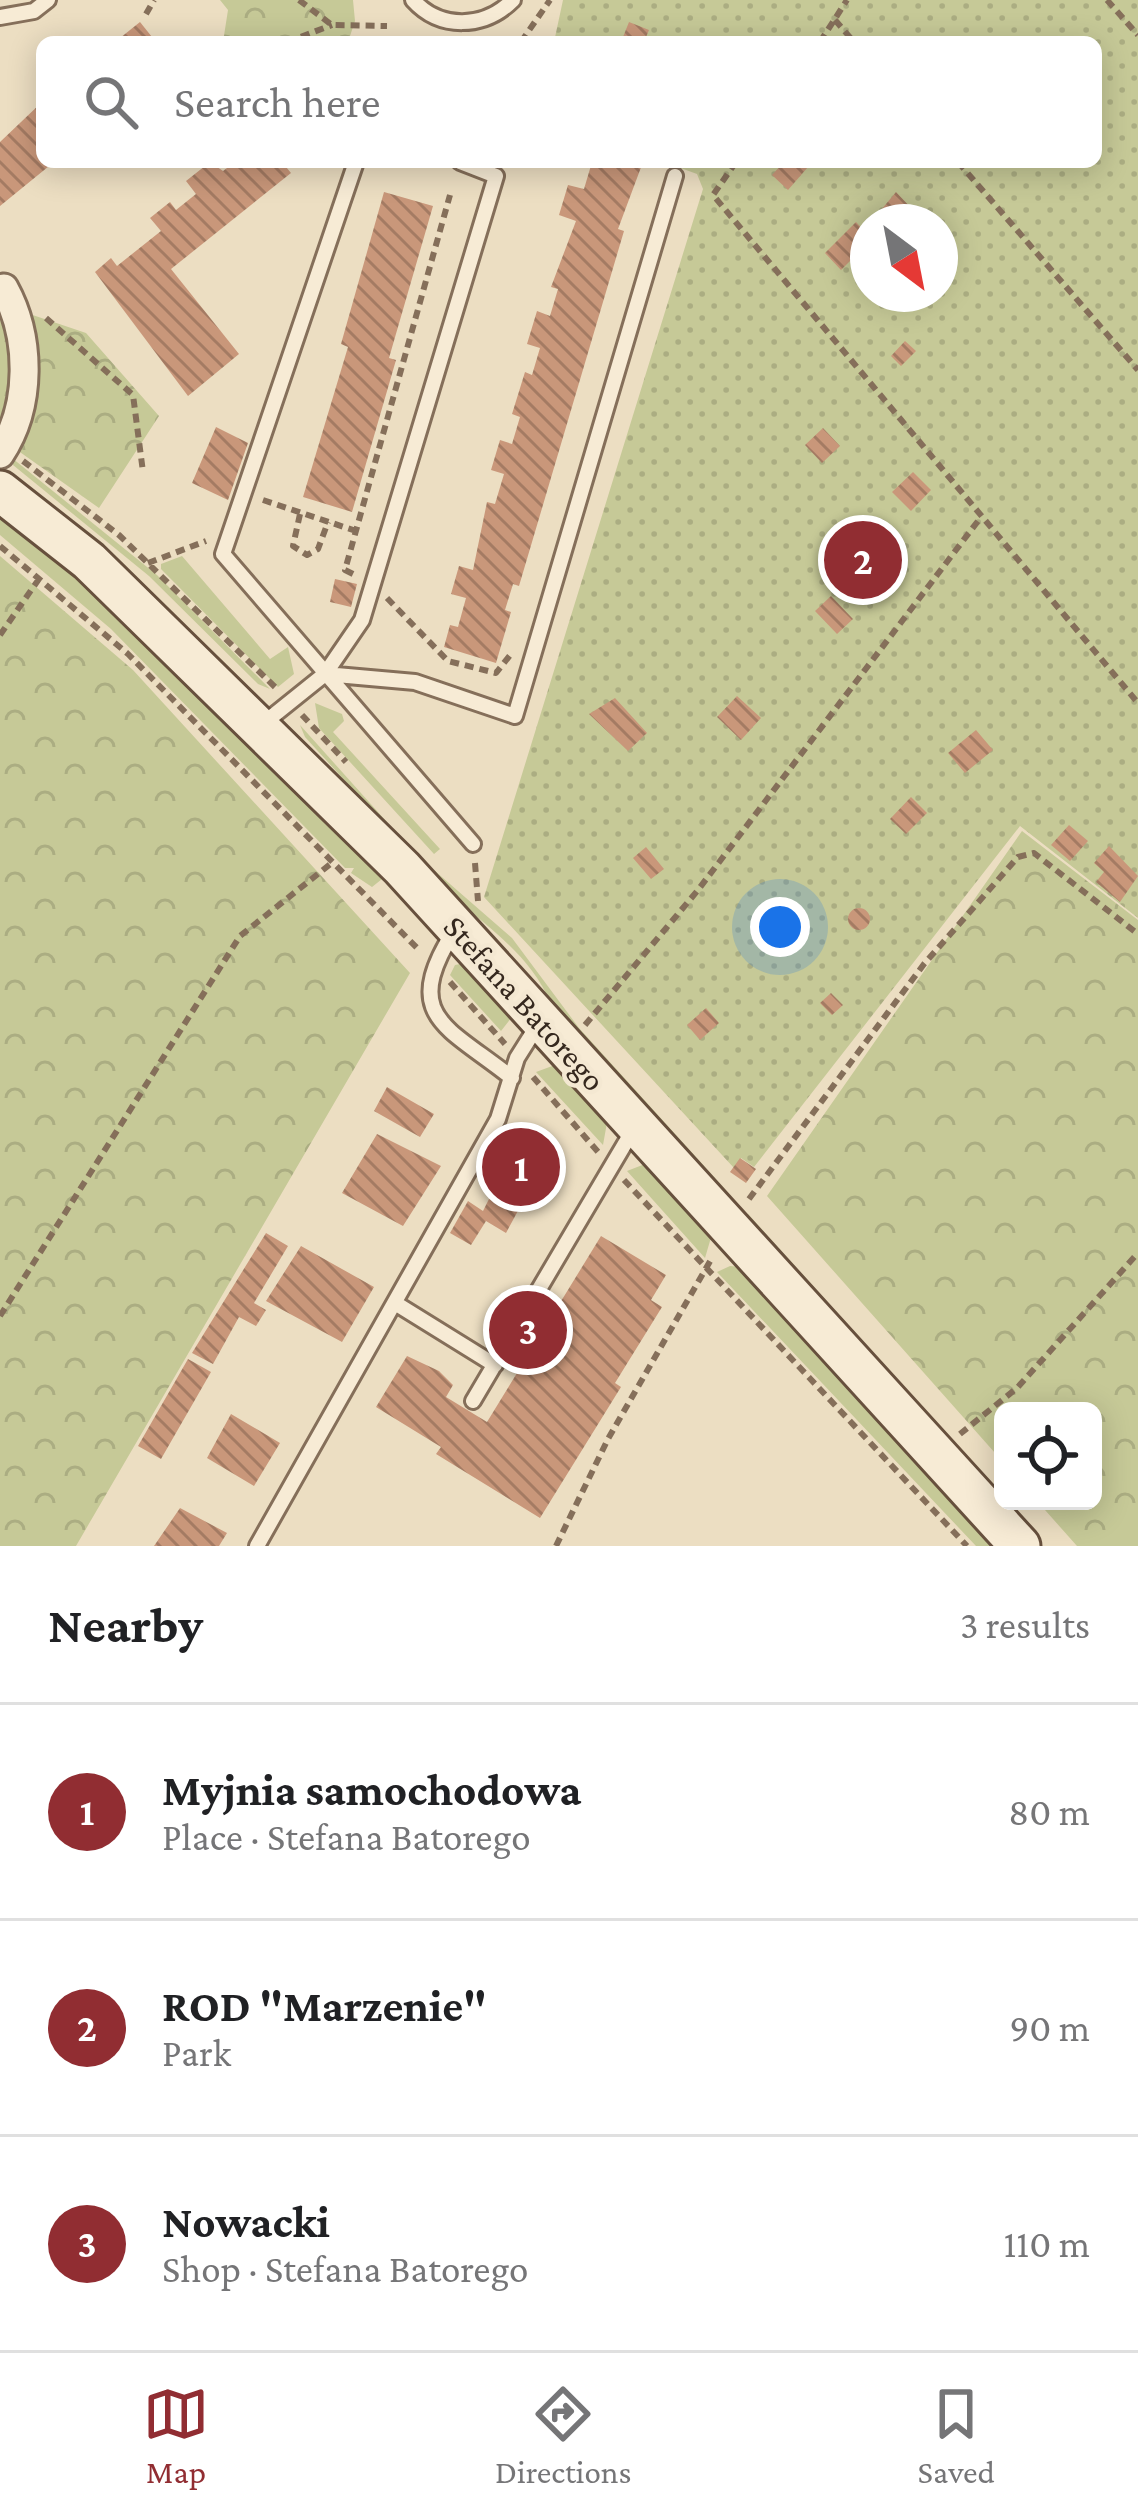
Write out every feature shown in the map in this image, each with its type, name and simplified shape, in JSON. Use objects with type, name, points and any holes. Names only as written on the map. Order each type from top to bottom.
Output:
[{"type":"main road","name":"Stefana Batorego","points":[[0,490],[89,561],[260,726],[467,914],[542,1019],[1020,1546]]},
{"type":"street","points":[[0,454],[21,406],[25,359],[16,309],[4,288]]},
{"type":"lane","points":[[0,17],[34,11],[48,0]]},
{"type":"lane","points":[[413,0],[429,17],[460,23],[488,18],[513,0]]},
{"type":"lane","points":[[354,168],[223,554],[473,844]]},
{"type":"lane","points":[[260,726],[325,674],[362,620],[496,176],[475,168]]},
{"type":"lane","points":[[325,674],[415,682],[515,716],[675,176]]},
{"type":"lane","points":[[467,914],[428,981],[431,1006],[442,1023],[512,1078]]},
{"type":"lane","points":[[257,1546],[498,1119],[517,1058],[542,1019]]},
{"type":"lane","points":[[473,1401],[636,1126]]},
{"type":"lane","points":[[394,1303],[495,1365]]},
{"type":"path","points":[[146,14],[154,0]]},
{"type":"path","points":[[299,0],[332,25]]},
{"type":"path","points":[[525,36],[550,0]]},
{"type":"path","points":[[824,36],[847,0]]},
{"type":"path","points":[[1107,0],[1138,35]]},
{"type":"path","points":[[835,20],[849,36]]},
{"type":"path","points":[[303,36],[332,25],[387,26]]},
{"type":"path","points":[[732,168],[713,196],[1138,703]]},
{"type":"path","points":[[963,168],[1138,370]]},
{"type":"path","points":[[450,195],[345,570],[374,582],[448,661],[496,673],[512,651]]},
{"type":"path","points":[[41,315],[134,395],[143,472]]},
{"type":"path","points":[[243,494],[356,531]]},
{"type":"path","points":[[301,513],[293,546],[308,555],[318,550],[328,522]]},
{"type":"path","points":[[588,1020],[698,890],[981,517]]},
{"type":"path","points":[[148,563],[221,535]]},
{"type":"path","points":[[0,635],[40,575]]},
{"type":"path","points":[[467,914],[473,844]]},
{"type":"path","points":[[556,1546],[608,1439],[730,1228],[923,964],[1018,857],[1034,853],[1138,934]]},
{"type":"path","points":[[0,1316],[240,936],[333,862]]},
{"type":"path","points":[[956,1437],[1017,1388],[1138,1253]]},
{"type":"green space","points":[[220,0],[353,0],[355,21],[350,36],[224,36],[228,10]]},
{"type":"green space","points":[[563,0],[1138,0],[1138,918],[1020,826],[754,1167],[741,1158],[734,1168],[484,897],[703,189],[697,174],[680,168],[1102,168],[1102,36],[555,36]]},
{"type":"green space","points":[[0,304],[86,333],[159,416],[99,508],[0,438]]},
{"type":"green space","points":[[12,458],[157,575],[270,689],[258,684],[149,576],[13,465]]},
{"type":"green space","points":[[0,512],[77,573],[387,875],[372,887],[351,873],[354,868],[345,868],[111,629],[0,535]]},
{"type":"green space","points":[[0,556],[133,670],[410,973],[76,1546],[0,1546]]},
{"type":"green space","points":[[182,556],[270,659],[288,647],[294,674],[278,687],[161,569],[161,564]]},
{"type":"green space","points":[[315,703],[342,714],[344,721],[333,732],[440,849],[434,854],[319,728]]},
{"type":"green space","points":[[300,725],[412,850],[411,853],[305,737]]},
{"type":"green space","points":[[1022,831],[1138,920],[1138,1546],[1077,1546],[1045,1510],[1102,1510],[1102,1402],[994,1402],[994,1452],[767,1196]]},
{"type":"green space","points":[[435,871],[512,938],[579,1028],[734,1199],[551,1004],[513,949],[431,875]]},
{"type":"green space","points":[[465,963],[512,1017],[501,1031],[450,975],[455,965]]},
{"type":"green space","points":[[555,1065],[608,1117],[603,1145],[536,1072]]},
{"type":"green space","points":[[645,1164],[712,1234],[705,1258],[627,1171]]},
{"type":"green space","points":[[748,1214],[945,1432],[937,1431],[745,1220]]},
{"type":"green space","points":[[740,1267],[998,1546],[976,1546],[717,1272]]},
{"type":"building","points":[[140,22],[151,36],[122,36]]},
{"type":"building","points":[[629,22],[649,30],[646,36],[623,36]]},
{"type":"building","points":[[36,108],[36,168],[47,168],[0,206],[0,142]]},
{"type":"building","points":[[202,168],[287,168],[291,173],[171,269],[239,354],[188,396],[95,272],[111,258],[117,266],[161,231],[150,218],[170,202],[176,210],[196,194],[186,181]]},
{"type":"building","points":[[590,168],[641,168],[618,229],[624,231],[519,586],[513,584],[505,610],[511,612],[496,663],[444,647],[450,625],[458,627],[466,598],[451,594],[459,566],[473,570],[487,502],[495,504],[504,474],[491,470],[500,440],[512,444],[520,417],[512,414],[525,372],[532,375],[540,348],[527,344],[537,311],[550,316],[558,289],[551,287],[576,221],[559,215],[568,185],[584,189]]},
{"type":"building","points":[[778,168],[807,168],[788,190],[772,175]]},
{"type":"building","points":[[384,192],[433,206],[389,358],[396,360],[352,512],[303,497],[348,347],[341,344]]},
{"type":"building","points":[[896,192],[907,204],[886,204]]},
{"type":"building","points":[[850,228],[850,261],[841,270],[825,253]]},
{"type":"building","points":[[905,341],[916,351],[901,366],[891,356]]},
{"type":"building","points":[[216,427],[248,443],[228,500],[192,483]]},
{"type":"building","points":[[823,428],[840,446],[822,463],[805,445]]},
{"type":"building","points":[[913,472],[931,490],[911,511],[892,492]]},
{"type":"building","points":[[335,579],[357,584],[351,607],[330,602]]},
{"type":"building","points":[[831,596],[853,619],[837,634],[815,611]]},
{"type":"building","points":[[737,696],[761,718],[741,740],[717,717]]},
{"type":"building","points":[[615,698],[647,733],[628,751],[589,714]]},
{"type":"building","points":[[976,730],[993,750],[965,773],[948,753]]},
{"type":"building","points":[[911,797],[927,813],[906,834],[890,819]]},
{"type":"building","points":[[1069,825],[1088,841],[1070,861],[1051,845]]},
{"type":"building","points":[[1109,846],[1138,876],[1120,902],[1096,882],[1104,872],[1094,863]]},
{"type":"building","points":[[646,847],[664,869],[651,879],[633,858]]},
{"type":"building","points":[[859,908],[870,919],[859,930],[848,919]]},
{"type":"building","points":[[787,929],[795,936],[785,946],[778,939]]},
{"type":"building","points":[[831,993],[843,1005],[832,1015],[820,1003]]},
{"type":"building","points":[[706,1008],[719,1023],[700,1040],[687,1025]]},
{"type":"building","points":[[387,1087],[434,1114],[420,1137],[374,1111]]},
{"type":"building","points":[[377,1134],[441,1166],[403,1226],[342,1193]]},
{"type":"building","points":[[519,1139],[547,1157],[506,1233],[486,1221],[471,1245],[450,1233],[468,1201],[483,1211]]},
{"type":"building","points":[[740,1158],[756,1169],[746,1183],[730,1172]]},
{"type":"building","points":[[266,1233],[288,1246],[254,1303],[266,1310],[256,1326],[239,1317],[213,1364],[192,1353]]},
{"type":"building","points":[[601,1236],[666,1275],[651,1300],[662,1307],[615,1383],[621,1387],[540,1518],[436,1454],[441,1447],[376,1407],[407,1356],[439,1371],[453,1385],[446,1397],[487,1422]]},
{"type":"building","points":[[301,1246],[374,1287],[342,1342],[266,1301]]},
{"type":"building","points":[[188,1359],[211,1372],[161,1459],[138,1446]]},
{"type":"building","points":[[231,1414],[280,1443],[254,1486],[207,1458]]},
{"type":"building","points":[[180,1508],[227,1533],[219,1546],[154,1546]]},
{"type":"place","name":"ROD \"Marzenie\"","points":[[863,560]]},
{"type":"place","name":"Myjnia samochodowa","points":[[521,1167]]},
{"type":"place","name":"Nowacki","points":[[528,1330]]}]
